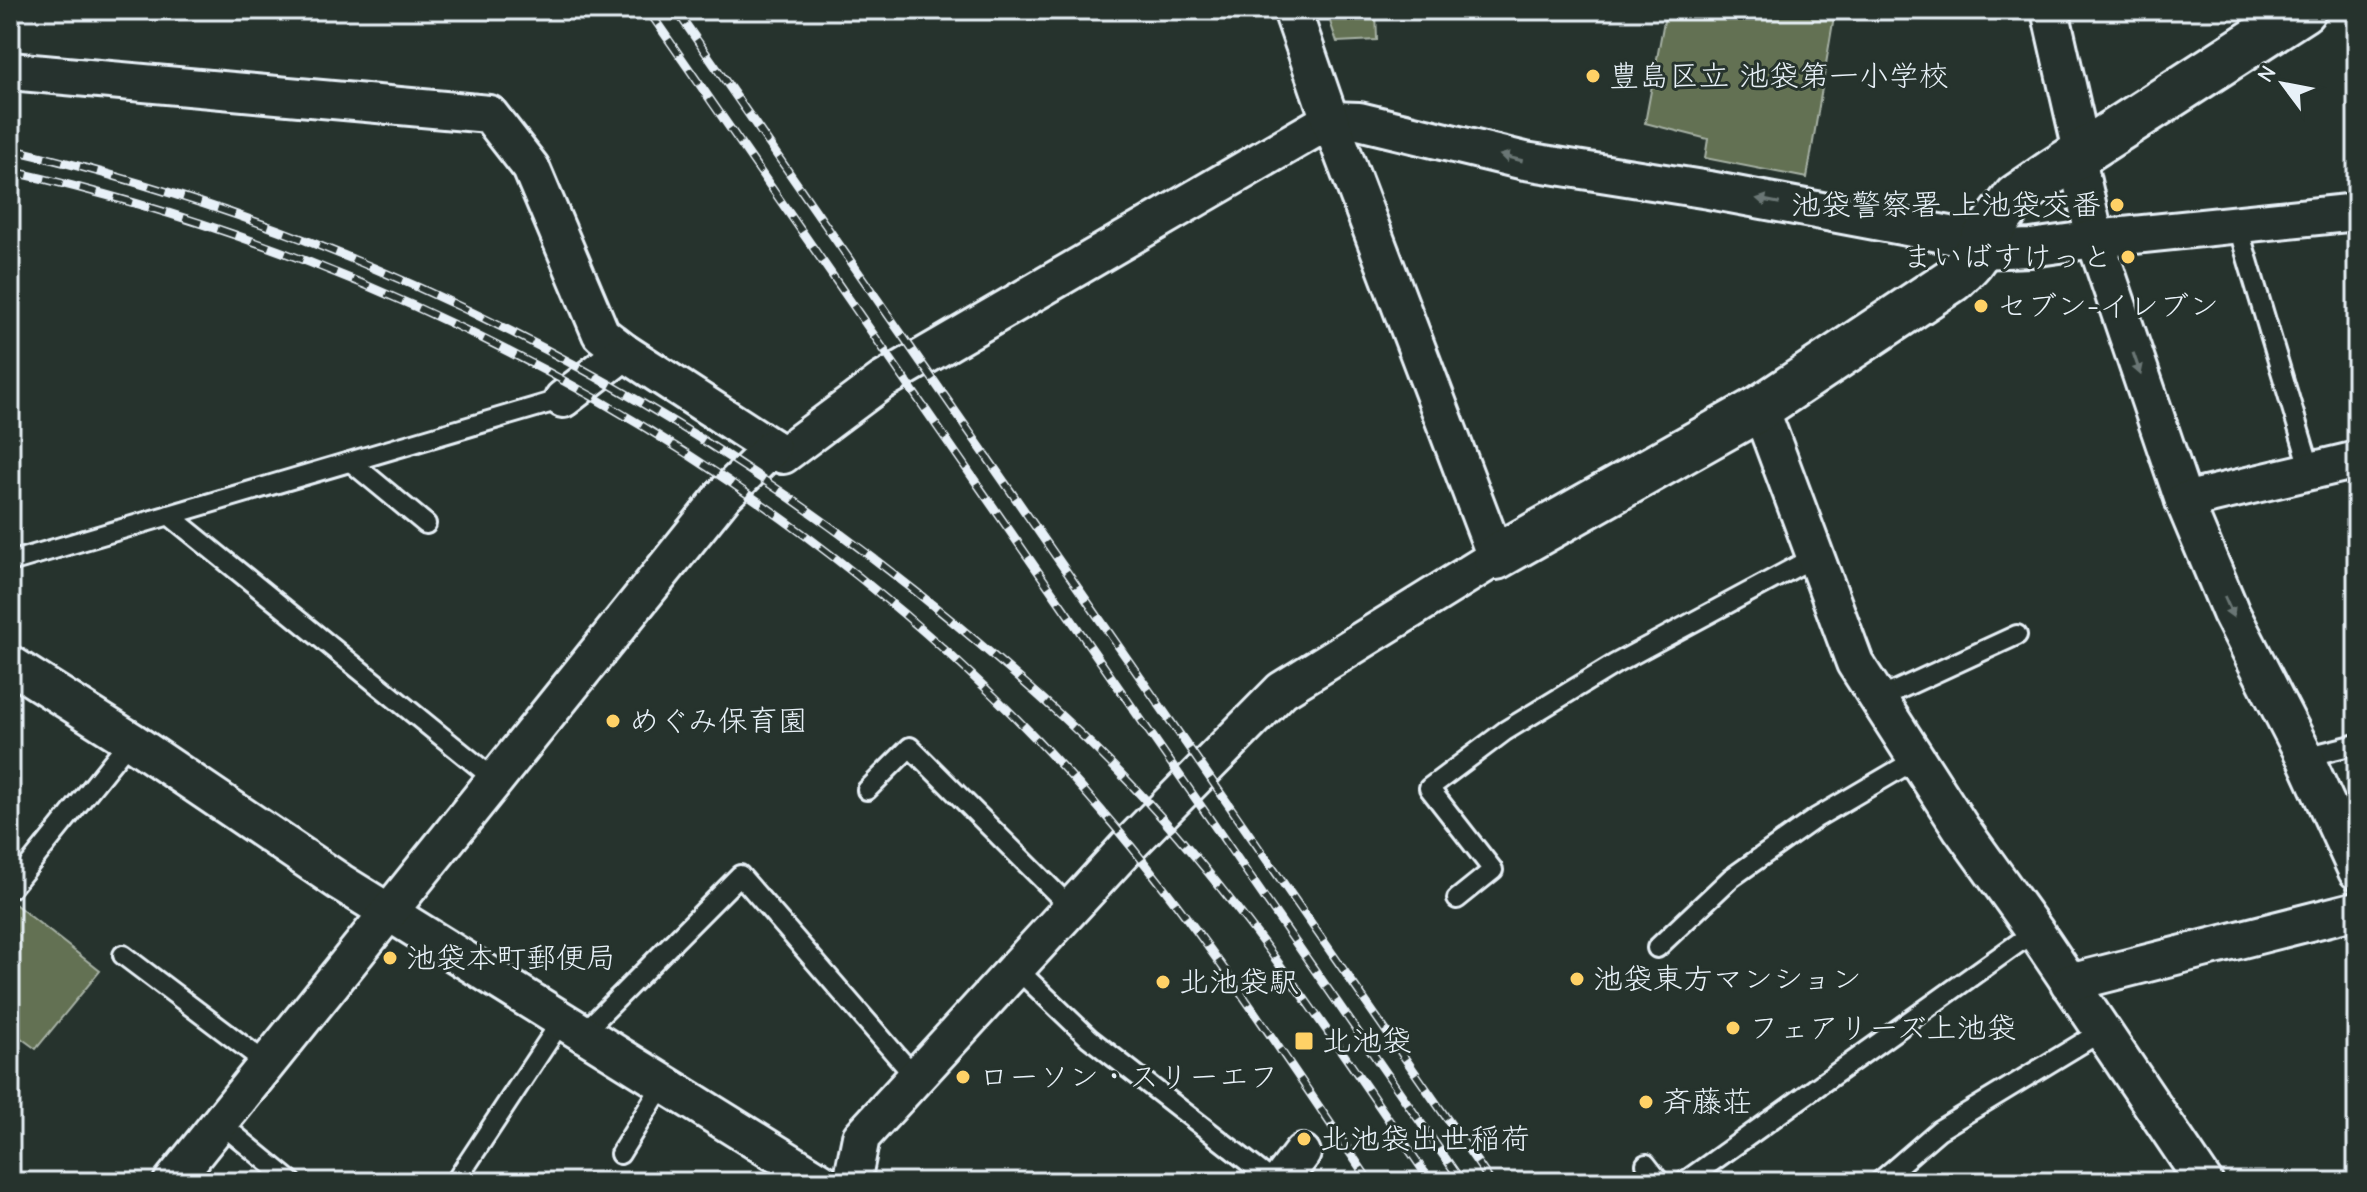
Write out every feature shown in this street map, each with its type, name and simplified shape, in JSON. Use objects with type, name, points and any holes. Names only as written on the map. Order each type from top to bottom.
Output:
[{"type":"street","points":[[1292,10],[1330,120],[1496,557]]},
{"type":"street","points":[[2050,10],[2095,239],[2184,501],[2231,613],[2305,757],[2357,871]]},
{"type":"street","points":[[852,1182],[861,1137],[1130,844],[1282,690],[1496,557],[1760,408],[1952,280],[2016,197],[2079,153],[2303,10]]},
{"type":"street","points":[[10,71],[489,114],[531,168],[601,334],[783,455],[882,381],[1330,120],[1359,121],[1525,161],[1709,190],[1981,245],[2031,248],[2357,212]]},
{"type":"street","points":[[563,399],[624,352]]},
{"type":"street","points":[[1760,408],[1855,663],[1915,760],[2204,1182]]},
{"type":"street","points":[[172,1182],[723,496],[772,448]]},
{"type":"street","points":[[2184,501],[2357,460]]},
{"type":"street","points":[[10,664],[130,740],[387,912],[822,1182]]},
{"type":"street","points":[[2069,983],[2357,910]]},
{"type":"street","points":[[1280,1182],[1302,1153]]},
{"type":"lane","points":[[2237,224],[2311,471]]},
{"type":"lane","points":[[10,562],[563,399]]},
{"type":"lane","points":[[351,462],[426,524]]},
{"type":"lane","points":[[169,515],[494,779]]},
{"type":"lane","points":[[1457,899],[1493,870],[1429,788],[1505,731],[1615,664],[1816,556]]},
{"type":"lane","points":[[1878,699],[2017,635]]},
{"type":"lane","points":[[10,889],[130,740]]},
{"type":"lane","points":[[2305,757],[2357,744]]},
{"type":"lane","points":[[867,790],[910,747],[1072,909]]},
{"type":"lane","points":[[1657,948],[1731,878],[1816,818],[1915,760]]},
{"type":"lane","points":[[455,1182],[572,1027],[740,875],[916,1078]]},
{"type":"lane","points":[[1684,1182],[2035,931]]},
{"type":"lane","points":[[123,955],[266,1063]]},
{"type":"lane","points":[[1017,969],[1089,1038],[1274,1182]]},
{"type":"lane","points":[[1879,1182],[1939,1130],[2102,1031]]},
{"type":"lane","points":[[620,1154],[663,1084]]},
{"type":"lane","points":[[219,1122],[292,1182]]},
{"type":"lane","points":[[1646,1164],[1660,1182]]},
{"type":"green space","points":[[1326,10],[1376,10],[1377,40],[1337,42]]},
{"type":"green space","points":[[1666,10],[1835,10],[1807,178],[1705,158],[1708,139],[1645,123]]},
{"type":"green space","points":[[11,901],[100,971],[36,1049],[10,1030]]},
{"type":"railway","points":[[648,10],[1462,1182]]},
{"type":"railway","points":[[676,10],[1491,1182]]},
{"type":"railway","points":[[10,149],[140,184],[267,226],[391,275],[512,332],[629,395],[742,466],[852,542],[957,625],[1037,694],[1089,742],[1162,818],[1269,950],[1431,1182]]},
{"type":"railway","points":[[10,171],[161,211],[310,262],[456,325],[597,399],[732,483],[859,577],[978,681],[1086,793],[1125,839],[1199,934],[1370,1182]]},
{"type":"place","name":"豊島区立 池袋第一小学校","points":[[1593,76]]},
{"type":"place","name":"池袋警察署 上池袋交番","points":[[2117,205]]},
{"type":"place","name":"まいばすけっと","points":[[2128,257]]},
{"type":"place","name":"セブン-イレブン","points":[[1981,306]]},
{"type":"place","name":"めぐみ保育園","points":[[613,721]]},
{"type":"place","name":"池袋本町郵便局","points":[[390,958]]},
{"type":"place","name":"池袋東方マンション","points":[[1577,979]]},
{"type":"place","name":"北池袋駅","points":[[1163,982]]},
{"type":"place","name":"フェアリーズ上池袋","points":[[1733,1028]]},
{"type":"place","name":"北池袋","points":[[1304,1041]]},
{"type":"place","name":"ローソン・スリーエフ","points":[[963,1077]]},
{"type":"place","name":"斉藤荘","points":[[1646,1102]]},
{"type":"place","name":"北池袋出世稲荷","points":[[1304,1139]]}]
